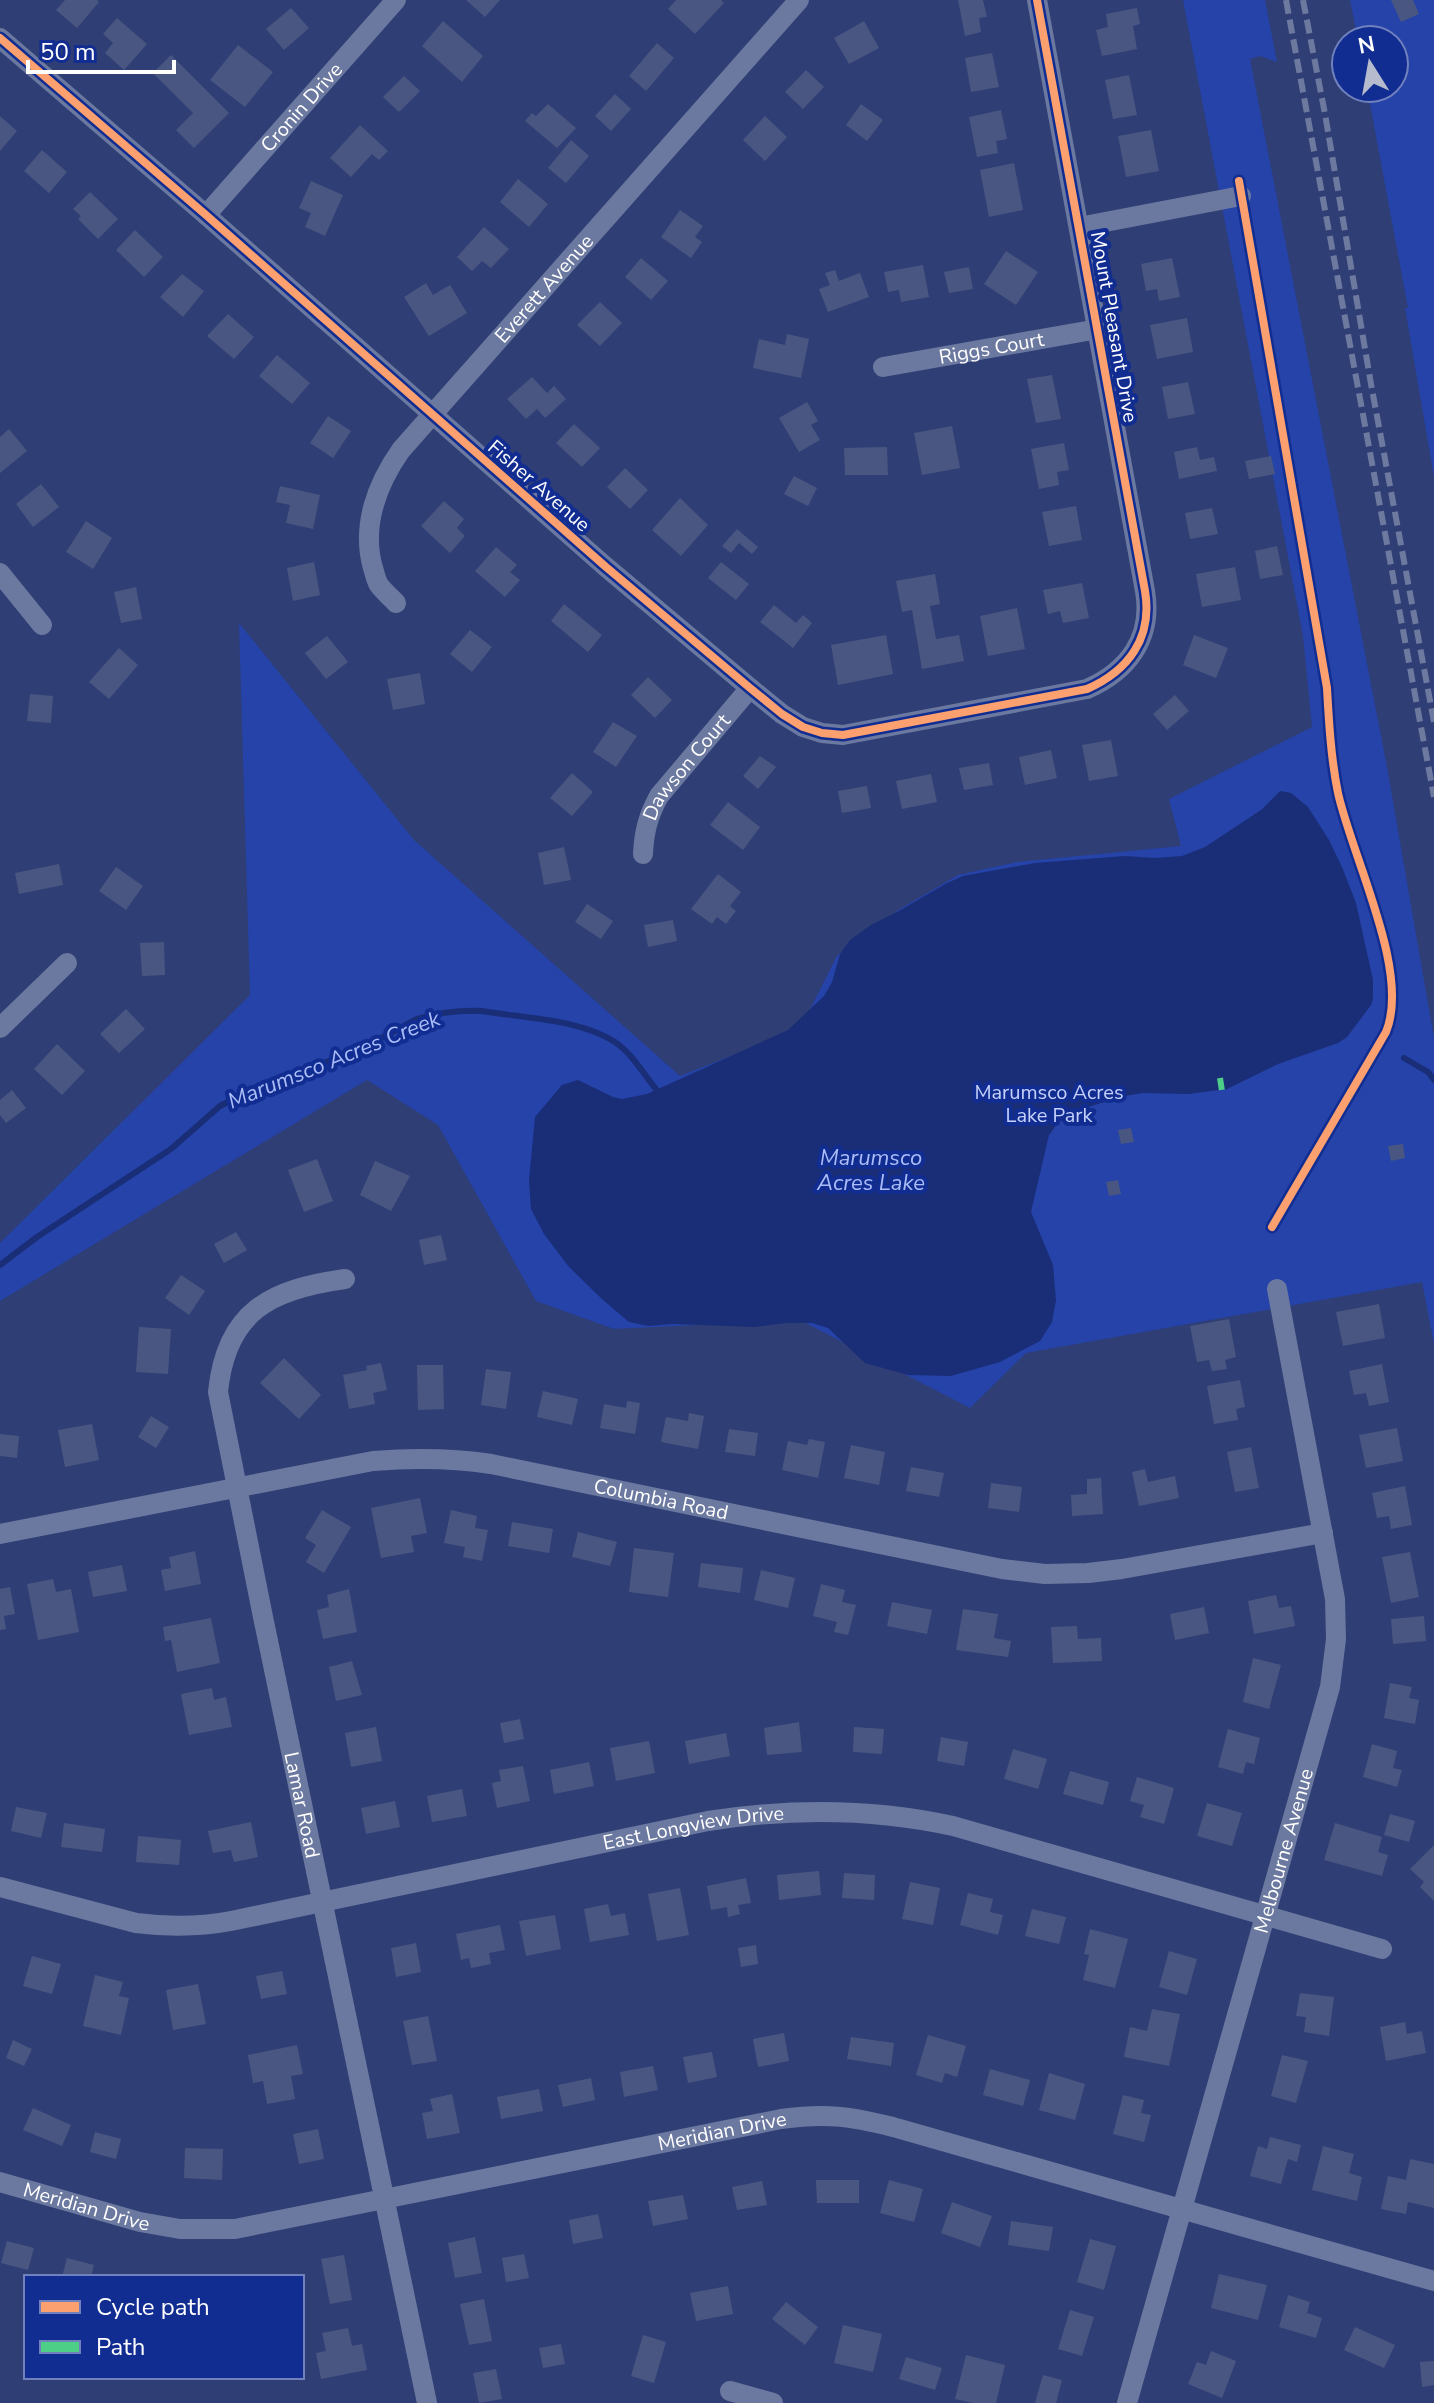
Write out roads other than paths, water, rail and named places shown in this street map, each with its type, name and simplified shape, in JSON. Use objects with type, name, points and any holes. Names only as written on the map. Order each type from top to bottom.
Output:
[{"type":"street","name":"Cronin Drive","points":[[206,215],[396,0]]},
{"type":"street","name":"Everett Avenue","points":[[396,603],[377,583],[369,536],[379,489],[390,467],[799,0]]},
{"type":"street","name":"Mount Pleasant Drive","points":[[1037,0],[1147,600],[1141,638],[1130,659]]},
{"type":"street","name":"Fisher Avenue","points":[[0,38],[606,567],[782,714],[803,727],[843,735],[1076,692],[1110,677],[1130,659]]},
{"type":"street","points":[[1079,227],[1241,196]]},
{"type":"street","name":"Riggs Court","points":[[883,367],[1098,329]]},
{"type":"street","points":[[0,573],[42,625]]},
{"type":"street","name":"Dawson Court","points":[[643,854],[644,831],[659,796],[750,688]]},
{"type":"street","points":[[0,1028],[67,963]]},
{"type":"street","name":"Lamar Road","points":[[345,1279],[311,1283],[284,1293],[252,1312],[237,1329],[227,1349],[220,1370],[218,1392],[427,2403]]},
{"type":"street","name":"Melbourne Avenue","points":[[1127,2403],[1330,1687],[1336,1639],[1335,1599],[1277,1289]]},
{"type":"street","name":"Columbia Road","points":[[0,1534],[373,1461],[415,1457],[491,1464],[1002,1569],[1045,1574],[1122,1569],[1323,1533]]},
{"type":"street","name":"East Longview Drive","points":[[0,1887],[109,1917],[155,1926],[218,1923],[708,1821],[767,1813],[839,1810],[900,1816],[953,1826],[1382,1949]]},
{"type":"street","name":"Meridian Drive","points":[[0,2182],[140,2222],[180,2229],[212,2230],[253,2226],[781,2119],[840,2115],[893,2127],[1434,2281]]},
{"type":"street","points":[[730,2391],[773,2403]]},
{"type":"water","name":"Marumsco Acres Lake","points":[[1280,791],[1291,793],[1308,807],[1342,867],[1356,903],[1373,980],[1371,1005],[1347,1037],[1338,1043],[1278,1064],[1227,1089],[1125,1096],[1078,1110],[1058,1123],[1049,1135],[1031,1212],[1053,1265],[1056,1300],[1052,1322],[1040,1341],[1000,1362],[951,1376],[908,1375],[865,1363],[828,1328],[812,1323],[754,1327],[648,1326],[629,1322],[569,1267],[544,1234],[531,1209],[529,1180],[535,1117],[562,1085],[578,1080],[622,1099],[647,1094],[788,1030],[824,996],[832,982],[840,954],[850,940],[871,925],[963,876],[1035,863],[1125,856],[1182,856],[1205,847],[1261,810]]},
{"type":"waterway","name":"Marumsco Acres Creek","points":[[0,1265],[37,1237],[171,1149],[220,1106],[262,1084],[368,1045],[417,1019],[482,1011],[585,1028],[622,1047],[660,1094]]},
{"type":"waterway","name":"Marumsco Acres Creek","points":[[1404,1058],[1428,1072],[1434,1080]]},
{"type":"railway","points":[[1286,0],[1434,797]]},
{"type":"railway","points":[[1303,0],[1434,722]]},
{"type":"park label","name":"Marumsco Acres Lake Park","points":[[1049,1104]]}]
